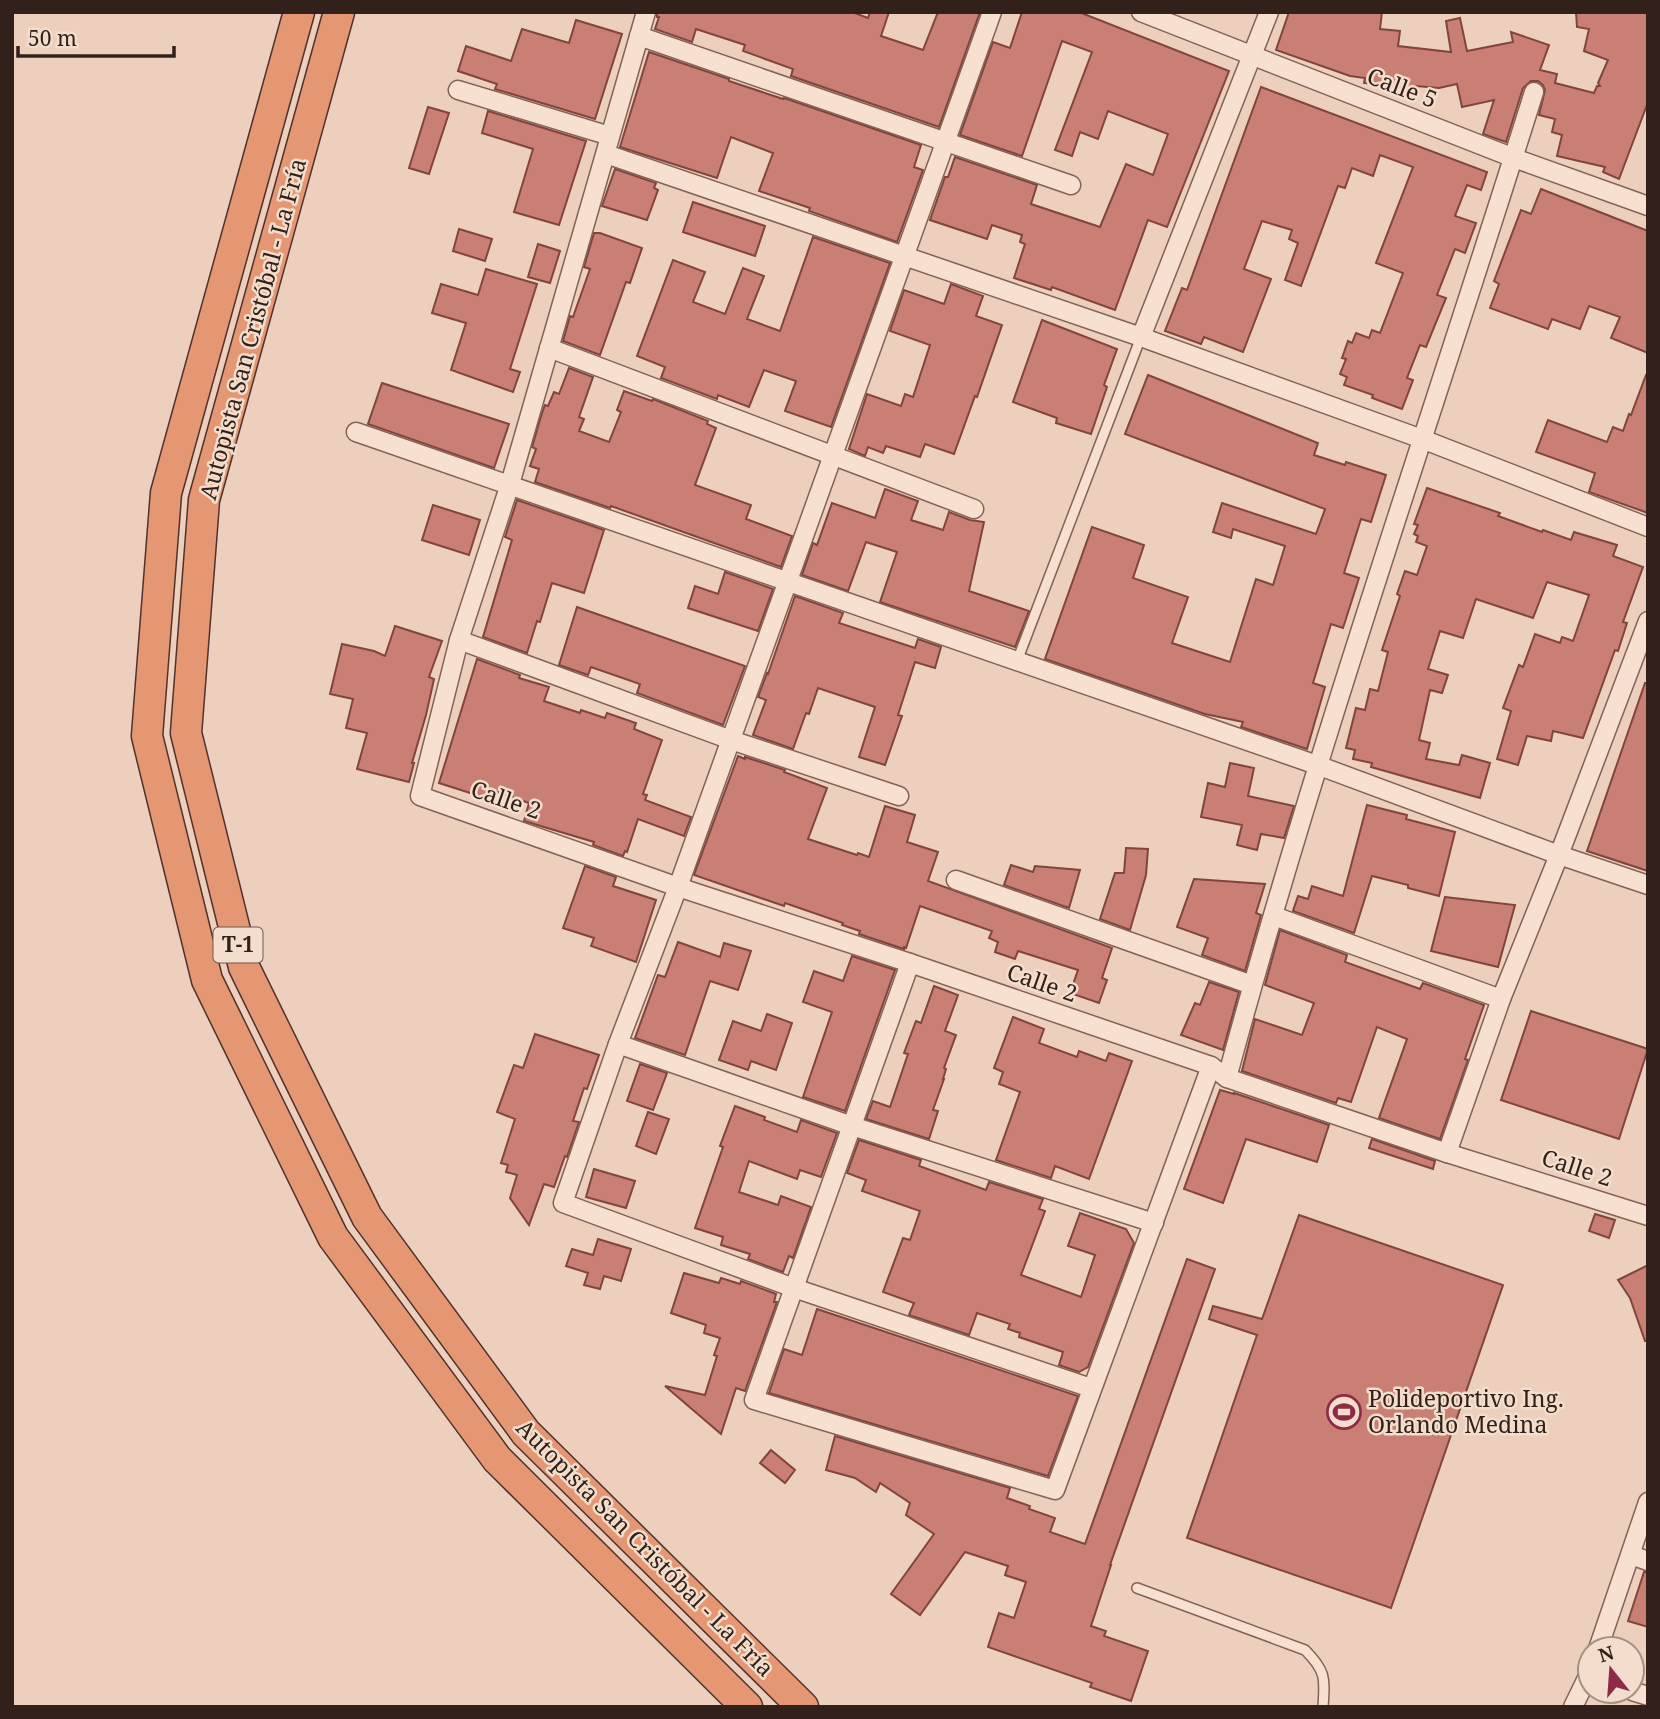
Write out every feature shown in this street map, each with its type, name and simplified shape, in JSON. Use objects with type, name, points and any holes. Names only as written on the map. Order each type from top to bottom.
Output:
[{"type":"highway","name":"Autopista San Cristóbal - La Fría","points":[[299,12],[166,493],[147,736],[206,980],[333,1237],[497,1459],[747,1707]]},
{"type":"highway","name":"Autopista San Cristóbal - La Fría","points":[[339,12],[204,500],[186,733],[244,967],[367,1217],[526,1433],[803,1707]]},
{"type":"street","points":[[646,12],[510,484],[459,640],[731,740],[899,796]]},
{"type":"street","points":[[992,12],[678,887],[618,1044],[563,1203],[794,1288],[1091,1388]]},
{"type":"street","name":"Calle 5","points":[[1141,12],[1514,158],[1648,206]]},
{"type":"street","points":[[1141,337],[1269,12]]},
{"type":"street","points":[[639,36],[1071,185]]},
{"type":"street","points":[[458,90],[904,256],[1141,337],[1422,439],[1648,527]]},
{"type":"street","points":[[1227,1078],[1317,765],[1534,92]]},
{"type":"street","points":[[549,348],[975,509]]},
{"type":"street","points":[[356,432],[1317,765],[1559,855],[1648,885]]},
{"type":"street","points":[[1447,1153],[1501,999],[1648,621]]},
{"type":"street","name":"Calle 2","points":[[459,640],[420,796],[678,887],[1211,1066],[1227,1078],[1447,1153],[1648,1216]]},
{"type":"street","points":[[956,880],[1252,985]]},
{"type":"street","points":[[1274,916],[1501,999]]},
{"type":"street","points":[[910,963],[754,1400],[1055,1490],[1211,1066]]},
{"type":"street","points":[[618,1044],[852,1126],[1154,1223]]},
{"type":"street","points":[[1604,1635],[1639,1558],[1648,1502]]},
{"type":"lane","points":[[1017,661],[1141,337]]},
{"type":"lane","points":[[1137,1588],[1305,1650],[1319,1663],[1325,1683],[1323,1707]]},
{"type":"building","points":[[657,12],[852,12],[868,18],[870,12],[889,12],[881,36],[923,50],[938,12],[980,12],[939,127],[791,76],[793,69],[743,51],[745,45],[696,29],[692,42],[655,29],[659,17]]},
{"type":"building","points":[[1022,12],[1079,12],[1229,71],[1167,227],[1148,220],[1115,310],[1052,287],[1051,290],[1014,278],[1025,244],[1020,242],[1022,235],[992,225],[987,239],[930,220],[955,157],[1037,185],[1031,204],[1100,227],[1126,164],[1153,175],[1168,134],[1108,111],[1098,139],[1080,132],[1072,156],[1055,150],[1092,52],[1062,41],[1022,156],[960,135],[993,42],[1010,48]]},
{"type":"building","points":[[1289,12],[1382,12],[1380,29],[1400,31],[1398,46],[1451,52],[1446,21],[1460,18],[1467,51],[1513,42],[1511,32],[1549,45],[1540,70],[1557,74],[1555,83],[1594,93],[1597,86],[1600,86],[1598,83],[1608,60],[1584,51],[1589,29],[1577,27],[1576,12],[1648,12],[1648,102],[1619,179],[1603,172],[1605,167],[1557,156],[1562,135],[1552,132],[1555,119],[1539,115],[1545,90],[1538,81],[1531,81],[1523,88],[1506,142],[1483,134],[1494,100],[1462,107],[1457,84],[1439,88],[1416,86],[1415,89],[1364,83],[1365,78],[1350,76],[1276,50]]},
{"type":"building","points":[[576,20],[622,34],[595,119],[495,89],[497,84],[458,71],[466,46],[511,61],[522,29],[569,43]]},
{"type":"building","points":[[649,52],[921,145],[914,167],[923,170],[897,242],[759,191],[773,153],[731,137],[717,178],[620,147]]},
{"type":"building","points":[[1261,87],[1487,172],[1481,190],[1467,185],[1455,216],[1476,223],[1465,253],[1455,249],[1437,295],[1446,298],[1426,347],[1420,345],[1407,378],[1413,380],[1402,409],[1344,385],[1347,377],[1340,374],[1346,359],[1342,358],[1348,341],[1352,343],[1356,333],[1369,338],[1372,330],[1380,333],[1403,273],[1376,263],[1413,167],[1380,155],[1373,176],[1352,168],[1345,188],[1338,186],[1301,286],[1285,280],[1298,243],[1289,239],[1292,230],[1262,221],[1244,269],[1271,279],[1243,352],[1204,337],[1201,344],[1165,331],[1182,288],[1187,290]]},
{"type":"building","points":[[428,107],[449,113],[429,174],[409,168]]},
{"type":"building","points":[[488,111],[586,141],[559,225],[514,212],[533,149],[482,133]]},
{"type":"building","points":[[615,169],[656,183],[654,188],[658,190],[647,220],[602,206]]},
{"type":"building","points":[[1541,189],[1648,231],[1648,353],[1611,338],[1620,317],[1589,306],[1580,329],[1552,319],[1548,329],[1490,308],[1499,284],[1494,281],[1521,210],[1531,214]]},
{"type":"building","points":[[693,202],[765,226],[755,256],[683,232]]},
{"type":"building","points":[[459,229],[492,239],[485,261],[453,251]]},
{"type":"building","points":[[594,233],[642,248],[630,283],[626,282],[600,355],[563,341],[570,316],[573,317],[590,269],[584,267]]},
{"type":"building","points":[[813,237],[890,263],[831,427],[785,411],[796,381],[764,370],[749,407],[718,395],[717,399],[661,378],[665,367],[637,356],[673,260],[705,272],[693,302],[725,314],[743,268],[764,276],[747,319],[780,331]]},
{"type":"building","points":[[538,244],[560,251],[550,283],[528,277]]},
{"type":"building","points":[[486,269],[537,284],[510,369],[520,372],[513,392],[451,370],[466,323],[432,313],[441,284],[478,295]]},
{"type":"building","points":[[951,284],[983,296],[976,316],[1002,325],[954,454],[925,444],[920,457],[886,446],[883,453],[868,447],[865,456],[849,449],[867,394],[901,406],[905,394],[913,397],[930,345],[890,331],[904,290],[944,304]]},
{"type":"building","points":[[1042,320],[1117,349],[1091,434],[1056,423],[1057,418],[1013,402]]},
{"type":"building","points":[[569,368],[593,377],[579,417],[584,419],[579,431],[609,442],[621,412],[617,410],[624,391],[652,401],[653,399],[708,421],[707,424],[716,428],[695,485],[751,505],[746,519],[792,536],[781,567],[611,506],[610,508],[535,482],[539,469],[530,466],[536,449],[532,447],[542,413],[554,392],[559,394]]},
{"type":"building","points":[[1148,375],[1318,443],[1314,455],[1386,475],[1371,522],[1361,519],[1344,573],[1359,578],[1343,628],[1331,624],[1313,683],[1325,687],[1307,749],[1241,727],[1243,722],[1205,714],[1045,659],[1092,527],[1144,545],[1133,578],[1188,597],[1172,643],[1230,662],[1256,579],[1273,585],[1285,546],[1233,529],[1231,538],[1213,532],[1222,503],[1316,534],[1325,509],[1125,434]]},
{"type":"building","points":[[1646,375],[1648,513],[1589,492],[1595,473],[1536,452],[1548,420],[1607,442],[1613,427],[1623,431]]},
{"type":"building","points":[[382,383],[509,424],[494,468],[368,424]]},
{"type":"building","points":[[1427,488],[1500,513],[1498,516],[1542,532],[1543,530],[1571,540],[1574,532],[1617,545],[1613,556],[1643,567],[1623,622],[1627,623],[1618,651],[1615,650],[1583,738],[1553,731],[1551,741],[1527,736],[1518,765],[1497,759],[1511,711],[1503,708],[1519,665],[1523,667],[1535,634],[1560,643],[1562,637],[1573,641],[1589,595],[1547,582],[1533,618],[1476,599],[1463,638],[1440,631],[1428,669],[1448,675],[1442,693],[1430,690],[1419,740],[1430,743],[1426,759],[1459,765],[1462,755],[1490,763],[1480,798],[1371,767],[1372,763],[1353,759],[1355,750],[1346,748],[1356,708],[1365,710],[1370,689],[1378,691],[1388,652],[1382,650],[1400,596],[1397,594],[1405,571],[1417,575],[1427,546],[1416,542],[1418,536],[1414,534],[1418,525],[1414,524]]},
{"type":"building","points":[[885,489],[918,501],[911,520],[943,530],[949,512],[984,522],[969,591],[1029,611],[1015,647],[880,602],[897,552],[866,542],[848,591],[802,575],[813,543],[817,545],[832,503],[875,518]]},
{"type":"building","points":[[517,500],[604,530],[584,593],[552,583],[527,653],[483,637],[512,540],[505,537]]},
{"type":"building","points":[[433,505],[480,520],[469,555],[422,540]]},
{"type":"building","points":[[725,572],[773,589],[758,631],[688,608],[695,586],[718,594]]},
{"type":"building","points":[[795,596],[843,613],[839,623],[915,648],[918,639],[941,647],[935,668],[915,662],[898,715],[902,716],[885,765],[859,757],[875,707],[818,688],[793,749],[753,735],[766,700],[758,697]]},
{"type":"building","points":[[577,607],[745,666],[723,725],[637,693],[640,684],[591,667],[588,675],[559,665]]},
{"type":"building","points":[[395,626],[442,641],[429,677],[434,679],[409,782],[357,769],[367,733],[346,728],[353,699],[330,694],[342,644],[385,656]]},
{"type":"building","points":[[477,659],[520,675],[519,678],[549,687],[544,701],[605,718],[607,713],[636,723],[634,729],[662,740],[643,794],[647,795],[645,800],[691,817],[684,836],[638,819],[627,852],[625,851],[623,856],[593,845],[594,842],[524,821],[529,803],[492,790],[489,799],[439,783]]},
{"type":"building","points":[[1645,683],[1648,683],[1648,871],[1587,851]]},
{"type":"building","points":[[738,756],[785,770],[784,772],[827,788],[808,839],[869,857],[885,806],[915,815],[907,842],[938,852],[928,881],[1112,948],[1102,978],[1107,980],[1099,1003],[1070,993],[1078,970],[1018,951],[1015,959],[995,952],[998,942],[989,938],[992,931],[920,906],[904,949],[859,934],[860,931],[842,925],[843,923],[694,875]]},
{"type":"building","points":[[1230,763],[1254,768],[1248,796],[1294,806],[1284,838],[1261,834],[1257,850],[1237,845],[1242,825],[1201,817],[1208,783],[1225,787]]},
{"type":"building","points":[[1367,805],[1407,815],[1406,819],[1455,832],[1439,896],[1372,876],[1354,933],[1293,911],[1298,896],[1308,899],[1312,886],[1343,896]]},
{"type":"building","points":[[1126,848],[1148,849],[1146,875],[1130,930],[1100,919],[1115,873],[1124,873]]},
{"type":"building","points":[[1011,865],[1033,872],[1035,866],[1080,870],[1069,908],[1004,885]]},
{"type":"building","points":[[585,866],[616,877],[613,886],[656,900],[636,962],[591,946],[594,938],[563,928]]},
{"type":"building","points":[[1194,879],[1265,884],[1256,913],[1261,915],[1245,971],[1202,955],[1208,938],[1177,927]]},
{"type":"building","points":[[1445,897],[1515,905],[1498,967],[1431,951]]},
{"type":"building","points":[[1280,930],[1347,955],[1345,962],[1420,989],[1423,983],[1484,1005],[1440,1139],[1379,1118],[1407,1039],[1377,1027],[1351,1102],[1338,1098],[1336,1103],[1242,1071],[1255,1019],[1302,1035],[1314,1003],[1265,985]]},
{"type":"building","points":[[678,942],[720,957],[724,943],[751,951],[738,990],[710,981],[685,1055],[635,1038],[658,975],[665,977]]},
{"type":"building","points":[[852,956],[895,970],[845,1111],[803,1097],[832,1012],[803,1002],[814,971],[843,981]]},
{"type":"building","points":[[1209,982],[1239,992],[1223,1050],[1181,1035],[1195,1003],[1200,1005]]},
{"type":"building","points":[[934,986],[958,995],[945,1031],[956,1035],[933,1110],[938,1111],[929,1139],[866,1119],[873,1101],[890,1107],[908,1054],[904,1053],[916,1021],[921,1023]]},
{"type":"building","points":[[1531,1011],[1648,1049],[1619,1139],[1501,1100]]},
{"type":"building","points":[[767,1014],[792,1023],[776,1070],[751,1061],[748,1070],[719,1060],[733,1021],[761,1031]]},
{"type":"building","points":[[1013,1017],[1044,1029],[1039,1043],[1077,1057],[1079,1051],[1106,1061],[1109,1053],[1132,1061],[1089,1179],[1055,1166],[1051,1178],[996,1160],[1020,1092],[999,1084],[1003,1072],[994,1068]]},
{"type":"building","points":[[535,1034],[599,1055],[573,1121],[579,1122],[567,1157],[565,1156],[554,1187],[544,1184],[529,1225],[510,1198],[517,1175],[506,1172],[508,1165],[501,1163],[515,1119],[497,1112],[514,1065],[523,1068]]},
{"type":"building","points":[[640,1064],[667,1073],[653,1110],[627,1101]]},
{"type":"building","points":[[1220,1090],[1329,1125],[1317,1162],[1246,1139],[1223,1203],[1184,1189]]},
{"type":"building","points":[[735,1106],[797,1132],[801,1120],[837,1133],[821,1177],[800,1170],[797,1179],[749,1161],[739,1192],[778,1205],[781,1196],[811,1207],[793,1258],[789,1256],[783,1272],[748,1259],[750,1254],[721,1245],[723,1237],[695,1228]]},
{"type":"building","points":[[648,1112],[669,1119],[656,1154],[636,1146]]},
{"type":"building","points":[[1372,1139],[1435,1161],[1433,1169],[1369,1148]]},
{"type":"building","points":[[859,1140],[921,1160],[919,1166],[986,1190],[989,1182],[1043,1199],[1039,1209],[1045,1211],[1021,1275],[1081,1297],[1095,1255],[1068,1246],[1080,1213],[1126,1229],[1134,1243],[1088,1367],[1079,1372],[1059,1365],[1063,1352],[1019,1337],[1020,1333],[1008,1329],[1010,1324],[977,1313],[969,1335],[909,1315],[914,1303],[883,1292],[903,1238],[910,1240],[920,1211],[862,1191],[866,1180],[847,1173]]},
{"type":"building","points":[[594,1169],[635,1181],[626,1208],[586,1197]]},
{"type":"building","points":[[1595,1214],[1615,1220],[1609,1238],[1589,1231]]},
{"type":"building","points":[[1299,1215],[1503,1285],[1391,1608],[1187,1538],[1257,1335],[1209,1319],[1213,1306],[1262,1319]]},
{"type":"building","points":[[598,1239],[631,1249],[621,1281],[604,1276],[600,1289],[584,1285],[588,1273],[566,1266],[572,1249],[593,1255]]},
{"type":"building","points":[[1187,1259],[1215,1269],[1091,1626],[1106,1631],[1104,1636],[1148,1651],[1131,1701],[1090,1687],[1092,1683],[988,1647],[999,1613],[1014,1618],[1026,1582],[1005,1575],[1008,1566],[965,1552],[920,1615],[891,1594],[934,1534],[906,1515],[910,1503],[880,1483],[876,1492],[855,1478],[826,1470],[835,1436],[1010,1488],[1007,1498],[1055,1518],[1050,1532],[1085,1544]]},
{"type":"building","points":[[1648,1265],[1648,1341],[1645,1341],[1630,1298],[1618,1280]]},
{"type":"building","points":[[684,1273],[719,1283],[721,1278],[740,1284],[741,1281],[776,1294],[774,1302],[777,1302],[745,1391],[736,1388],[721,1434],[665,1386],[705,1395],[717,1356],[714,1355],[720,1338],[704,1333],[706,1325],[671,1313]]},
{"type":"building","points":[[817,1309],[1078,1396],[1048,1476],[769,1393],[784,1349],[802,1355]]},
{"type":"building","points":[[771,1450],[795,1470],[785,1483],[760,1463]]},
{"type":"building","points":[[1644,1572],[1648,1572],[1648,1627],[1628,1621]]},
{"type":"place","name":"Polideportivo Ing. Orlando Medina","points":[[1344,1412]]}]
